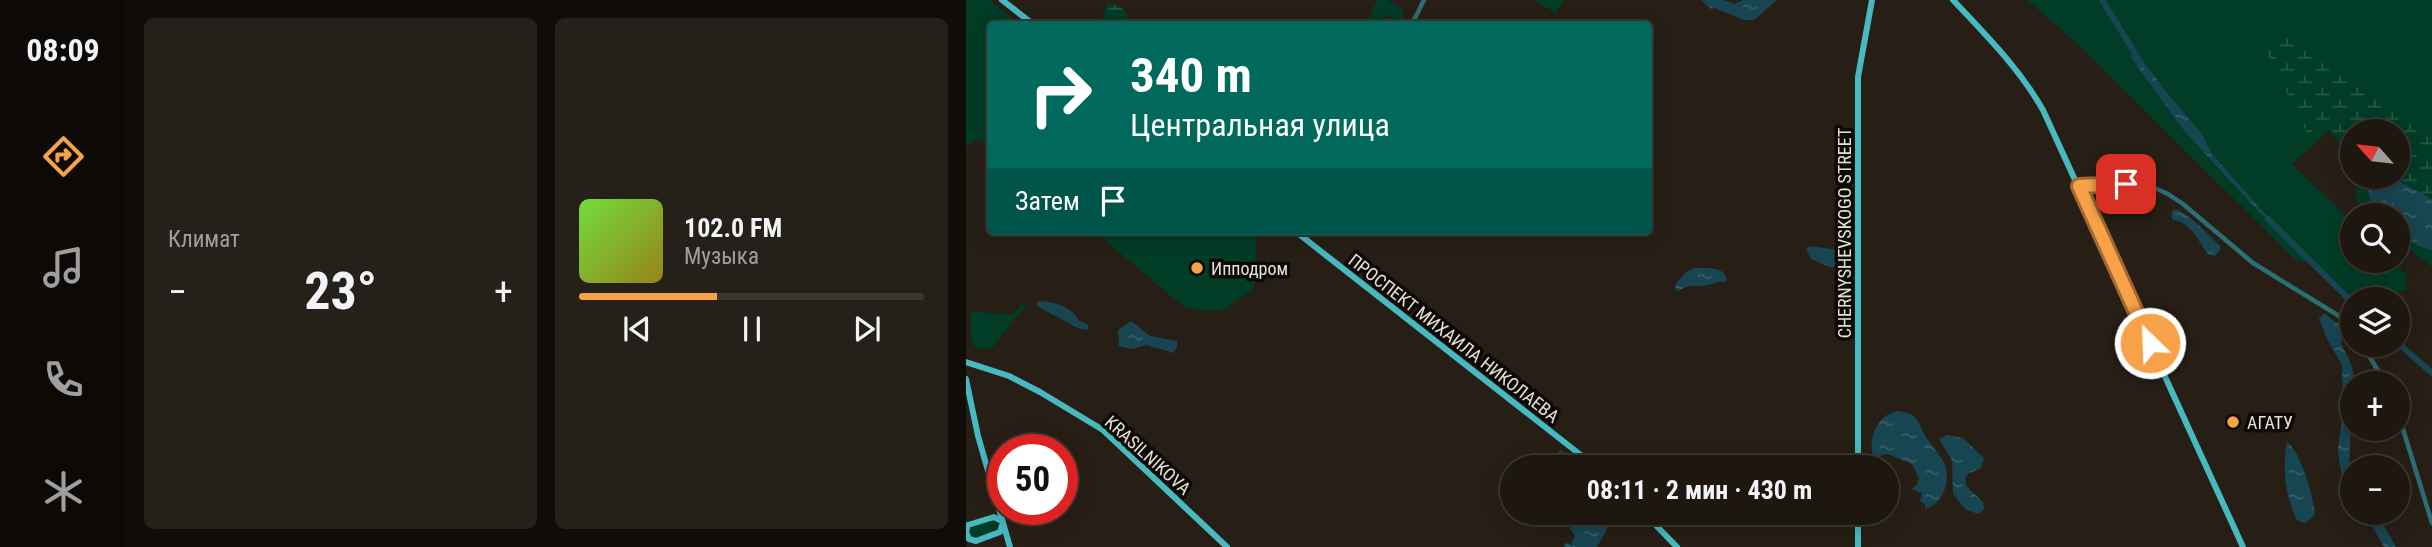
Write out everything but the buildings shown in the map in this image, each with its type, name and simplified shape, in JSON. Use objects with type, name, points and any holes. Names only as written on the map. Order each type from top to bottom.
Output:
[{"type":"main road","points":[[1002,0],[1029,21]]},
{"type":"main road","name":"CHERNYSHEVSKOGO STREET","points":[[1858,455],[1858,77],[1871,0]]},
{"type":"main road","points":[[1953,0],[2007,58],[2031,90],[2079,186],[2244,547]]},
{"type":"main road","name":"ПРОСПЕКТ МИХАИЛА НИКОЛАЕВА","points":[[1300,235],[1581,455]]},
{"type":"main road","name":"KRASILNIKOVA","points":[[966,362],[1009,376],[1103,430],[1227,547]]},
{"type":"main road","points":[[966,379],[972,415],[987,466]]},
{"type":"main road","points":[[987,519],[970,524],[966,534],[971,541],[996,535],[1003,525]]},
{"type":"main road","points":[[1004,525],[1010,547]]},
{"type":"main road","points":[[1656,525],[1677,547]]},
{"type":"main road","points":[[1858,525],[1858,547]]},
{"type":"main road","points":[[996,535],[1010,547]]},
{"type":"street","points":[[1414,21],[1424,0]]},
{"type":"street","points":[[2079,186],[2126,184],[2157,189],[2168,194],[2191,209],[2253,263],[2340,317]]},
{"type":"street","points":[[1306,239],[1309,235]]},
{"type":"street","points":[[2407,441],[2432,523]]},
{"type":"green space","points":[[966,0],[990,0],[1015,21],[987,21],[987,146],[978,139],[966,145]]},
{"type":"green space","points":[[1377,0],[1387,0],[1403,9],[1402,21],[1395,21],[1391,16],[1384,21],[1368,21]]},
{"type":"green space","points":[[1534,0],[1563,0],[1556,13]]},
{"type":"green space","points":[[2027,0],[2432,0],[2432,267],[2410,250],[2410,203],[2359,203],[2355,199],[2356,189],[2410,189],[2410,119],[2340,119],[2340,143],[2329,130],[2292,164],[2340,210],[2340,273],[2406,275],[2406,287],[2342,287],[2317,266],[2297,261],[2072,39]]},
{"type":"green space","points":[[1108,3],[1123,8],[1127,16],[1124,21],[1101,21]]},
{"type":"green space","points":[[2291,28],[2370,95],[2406,119],[2340,119],[2340,143],[2329,130],[2313,144],[2265,50]]},
{"type":"green space","points":[[2410,121],[2432,136],[2432,199],[2410,187]]},
{"type":"green space","name":"Ипподром","points":[[1099,235],[1257,235],[1254,287],[1248,293],[1223,310],[1208,311],[1184,307]]},
{"type":"green space","points":[[1022,304],[1026,306],[991,349],[973,345],[970,334],[971,311],[1012,315]]},
{"type":"green space","points":[[987,523],[987,525],[999,525],[996,532],[975,538],[970,536],[969,531],[973,526]]},
{"type":"water","points":[[1701,0],[1724,0],[1734,4],[1743,0],[1777,0],[1754,20],[1744,20],[1715,8],[1711,9]]},
{"type":"water","points":[[2136,52],[2202,134],[2212,154],[2275,225],[2261,214],[2185,132],[2130,56]]},
{"type":"water","points":[[2410,187],[2432,199],[2432,250],[2410,240],[2410,203],[2372,203],[2369,189]]},
{"type":"water","points":[[2173,210],[2189,217],[2220,246],[2215,256],[2208,254],[2185,224],[2173,220]]},
{"type":"water","points":[[1809,246],[1846,251],[1850,254],[1849,264],[1844,268],[1832,268],[1811,259],[1806,249]]},
{"type":"water","points":[[1694,268],[1720,271],[1724,273],[1726,282],[1676,290],[1675,285],[1686,272]]},
{"type":"water","points":[[1038,301],[1067,308],[1079,321],[1087,324],[1089,330],[1080,329],[1037,306]]},
{"type":"water","points":[[2325,314],[2340,325],[2340,357],[2348,357],[2353,371],[2342,371],[2342,365],[2319,318]]},
{"type":"water","points":[[1131,321],[1150,336],[1177,341],[1174,353],[1147,345],[1131,349],[1119,346],[1118,330]]},
{"type":"water","points":[[2126,324],[2135,334],[2133,348],[2144,360],[2130,366],[2121,343],[2128,334],[2117,327]]},
{"type":"water","points":[[1905,412],[1915,417],[1946,468],[1947,481],[1943,493],[1931,507],[1925,509],[1925,504],[1920,501],[1922,493],[1912,489],[1919,478],[1912,464],[1899,459],[1899,455],[1872,453],[1874,432],[1880,421],[1891,413]]},
{"type":"water","points":[[2340,434],[2340,441],[2350,441],[2350,455],[2340,455],[2340,465],[2339,460]]},
{"type":"water","points":[[1947,435],[1963,438],[1984,458],[1981,468],[1968,474],[1965,479],[1967,487],[1983,502],[1984,509],[1979,514],[1966,510],[1953,494],[1952,460],[1939,439]]},
{"type":"water","points":[[2287,442],[2302,465],[2312,498],[2315,515],[2305,523],[2297,520],[2287,491]]},
{"type":"water","points":[[1572,525],[1609,525],[1597,547],[1564,547],[1566,543],[1571,544],[1575,536],[1570,528]]},
{"type":"water","points":[[2372,525],[2384,525],[2396,547],[2384,547]]},
{"type":"waterway","points":[[2102,0],[2138,58]]},
{"type":"waterway","points":[[2268,219],[2340,290]]},
{"type":"waterway","points":[[2410,354],[2432,373]]},
{"type":"place","name":"Ипподром","points":[[1197,268]]},
{"type":"place","name":"АГАТУ","points":[[2233,422]]},
{"type":"route","points":[[2126,184],[2079,186],[2150,343]]}]
